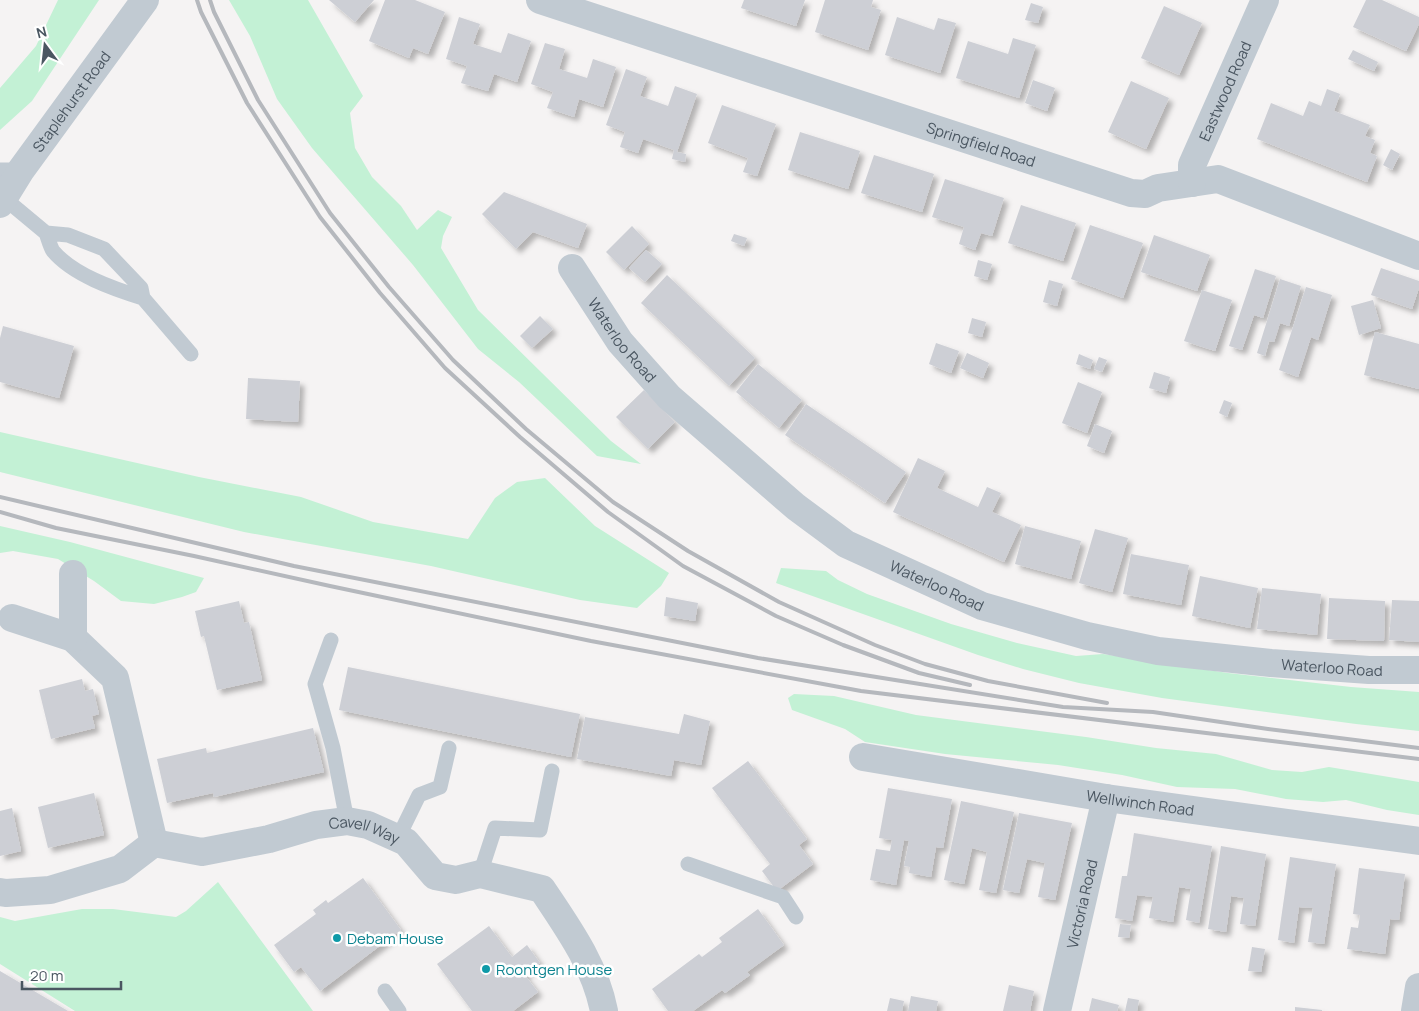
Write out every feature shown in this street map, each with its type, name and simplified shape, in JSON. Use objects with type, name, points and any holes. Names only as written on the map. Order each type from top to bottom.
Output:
[{"type":"street","name":"Staplehurst Road","points":[[2,201],[11,170],[145,0]]},
{"type":"street","name":"Springfield Road","points":[[540,0],[1131,194],[1145,194],[1158,188],[1218,179],[1419,256]]},
{"type":"street","name":"Eastwood Road","points":[[1192,184],[1192,165],[1265,0]]},
{"type":"street","name":"Waterloo Road","points":[[572,268],[620,342],[669,397],[796,507],[846,544],[982,606],[1087,636],[1158,651],[1271,664],[1369,670],[1419,670]]},
{"type":"street","points":[[73,574],[73,638]]},
{"type":"street","points":[[0,892],[50,890],[120,869],[154,843],[115,678],[73,638],[12,618]]},
{"type":"street","name":"Wellwinch Road","points":[[863,757],[1106,798],[1419,841]]},
{"type":"street","name":"Victoria Road","points":[[1057,1011],[1106,798]]},
{"type":"street","name":"Cavell Way","points":[[154,843],[202,852],[269,839],[316,825],[347,821],[368,825],[397,840],[406,842],[435,876],[456,880],[480,874],[542,889],[587,958],[601,996],[604,1011]]},
{"type":"street","points":[[1416,1011],[1419,987]]},
{"type":"lane","points":[[2,201],[46,232],[68,235],[104,249],[140,288],[143,298],[191,354]]},
{"type":"lane","points":[[46,232],[52,250],[78,272],[143,298]]},
{"type":"lane","points":[[331,640],[315,684],[333,748],[347,821]]},
{"type":"lane","points":[[397,840],[420,795],[440,787],[449,748]]},
{"type":"lane","points":[[480,874],[495,828],[540,830],[552,770]]},
{"type":"lane","points":[[688,864],[783,897],[796,916]]},
{"type":"lane","points":[[385,991],[398,1011]]},
{"type":"green space","points":[[58,0],[99,0],[32,101],[0,130],[0,88],[36,46]]},
{"type":"green space","points":[[229,0],[308,0],[363,96],[350,113],[355,148],[372,177],[401,206],[417,230],[438,210],[452,217],[443,236],[441,248],[478,310],[611,441],[641,464],[597,456],[519,382],[478,349],[413,265],[312,148],[277,99],[250,36]]},
{"type":"green space","points":[[0,432],[199,477],[301,497],[373,522],[468,539],[495,498],[517,482],[545,478],[595,526],[669,573],[661,586],[637,608],[580,600],[431,566],[244,532],[0,472]]},
{"type":"green space","points":[[0,526],[70,542],[204,578],[196,592],[182,597],[154,604],[121,601],[94,581],[58,559],[13,551],[0,553]]},
{"type":"green space","points":[[781,568],[826,571],[838,580],[867,594],[951,624],[1017,643],[1076,656],[1103,654],[1228,673],[1351,687],[1419,692],[1419,731],[1162,698],[1079,683],[1023,669],[978,655],[776,583]]},
{"type":"green space","points":[[794,694],[834,696],[916,715],[1156,748],[1216,754],[1272,770],[1302,772],[1329,767],[1419,782],[1419,815],[1387,810],[1346,800],[1323,802],[1286,799],[1235,789],[1177,787],[1122,775],[1058,765],[945,754],[865,742],[845,729],[792,710],[788,698]]},
{"type":"green space","points":[[218,882],[313,1011],[75,1011],[0,964],[0,917],[15,921],[82,909],[113,909],[176,917],[186,911]]},
{"type":"building","points":[[329,0],[374,0],[355,22]]},
{"type":"building","points":[[385,0],[415,0],[445,12],[428,54],[413,48],[409,58],[369,41]]},
{"type":"building","points":[[744,0],[805,0],[796,26],[741,8]]},
{"type":"building","points":[[825,0],[873,0],[871,7],[881,10],[868,50],[815,32]]},
{"type":"building","points":[[1366,0],[1382,0],[1419,17],[1419,24],[1406,51],[1353,27]]},
{"type":"building","points":[[1031,3],[1043,7],[1038,23],[1025,20]]},
{"type":"building","points":[[1164,6],[1202,23],[1179,75],[1141,58]]},
{"type":"building","points":[[459,17],[480,24],[473,44],[501,53],[508,33],[531,41],[517,82],[494,74],[488,91],[461,83],[467,66],[446,59]]},
{"type":"building","points":[[897,17],[934,30],[938,18],[956,23],[940,73],[885,55]]},
{"type":"building","points":[[1013,38],[1036,45],[1019,98],[956,78],[968,41],[1008,54]]},
{"type":"building","points":[[545,43],[565,49],[559,69],[587,78],[593,59],[616,67],[603,107],[579,99],[574,117],[547,108],[553,92],[531,84]]},
{"type":"building","points":[[1353,50],[1378,62],[1374,71],[1348,59]]},
{"type":"building","points":[[626,69],[647,77],[640,96],[668,106],[675,86],[697,94],[677,152],[686,154],[685,162],[672,159],[674,150],[643,139],[638,153],[620,147],[625,132],[606,125]]},
{"type":"building","points":[[1033,80],[1055,88],[1047,111],[1025,103]]},
{"type":"building","points":[[1131,81],[1169,98],[1146,149],[1108,132]]},
{"type":"building","points":[[1327,89],[1340,94],[1334,111],[1370,125],[1365,136],[1375,140],[1370,153],[1377,156],[1367,182],[1257,139],[1271,103],[1303,116],[1309,101],[1321,106]]},
{"type":"building","points":[[722,105],[776,124],[757,176],[743,172],[748,158],[708,143]]},
{"type":"building","points":[[800,132],[860,151],[848,189],[788,170]]},
{"type":"building","points":[[1391,149],[1400,154],[1392,170],[1383,165]]},
{"type":"building","points":[[874,155],[934,174],[922,212],[861,193]]},
{"type":"building","points":[[945,179],[1004,198],[992,236],[981,233],[975,250],[959,244],[964,227],[932,217]]},
{"type":"building","points":[[504,192],[587,224],[578,248],[533,232],[516,249],[482,214]]},
{"type":"building","points":[[1021,205],[1076,223],[1063,261],[1008,243]]},
{"type":"building","points":[[1090,225],[1143,243],[1123,298],[1071,279]]},
{"type":"building","points":[[632,226],[649,244],[624,270],[606,252]]},
{"type":"building","points":[[734,234],[747,238],[744,246],[731,241]]},
{"type":"building","points":[[1154,235],[1210,255],[1197,291],[1141,272]]},
{"type":"building","points":[[646,250],[662,264],[645,282],[629,268]]},
{"type":"building","points":[[978,260],[992,264],[987,280],[974,276]]},
{"type":"building","points":[[1381,268],[1419,281],[1419,288],[1412,309],[1371,295]]},
{"type":"building","points":[[1255,269],[1276,276],[1263,318],[1254,315],[1242,350],[1229,346]]},
{"type":"building","points":[[667,275],[755,358],[729,386],[641,303]]},
{"type":"building","points":[[1280,279],[1301,286],[1289,326],[1280,323],[1274,342],[1269,341],[1265,356],[1257,353]]},
{"type":"building","points":[[1049,280],[1063,284],[1057,306],[1043,302]]},
{"type":"building","points":[[1306,287],[1332,295],[1318,340],[1311,337],[1298,377],[1279,370]]},
{"type":"building","points":[[1202,290],[1232,300],[1215,351],[1184,341]]},
{"type":"building","points":[[1373,300],[1381,328],[1359,335],[1351,306]]},
{"type":"building","points":[[540,316],[553,329],[532,348],[520,336]]},
{"type":"building","points":[[972,318],[986,322],[982,337],[968,333]]},
{"type":"building","points":[[3,326],[74,346],[59,398],[0,382],[0,338]]},
{"type":"building","points":[[1375,332],[1419,344],[1419,389],[1364,375]]},
{"type":"building","points":[[936,343],[959,351],[951,373],[929,364]]},
{"type":"building","points":[[967,353],[989,363],[983,378],[960,368]]},
{"type":"building","points":[[1079,354],[1093,360],[1090,369],[1076,364]]},
{"type":"building","points":[[1099,357],[1107,360],[1102,372],[1094,369]]},
{"type":"building","points":[[758,364],[802,400],[779,428],[736,392]]},
{"type":"building","points":[[1154,372],[1170,377],[1166,393],[1149,388]]},
{"type":"building","points":[[248,378],[300,381],[298,422],[246,419]]},
{"type":"building","points":[[1078,382],[1102,392],[1087,433],[1062,423]]},
{"type":"building","points":[[644,390],[675,422],[648,449],[616,417]]},
{"type":"building","points":[[1224,400],[1232,403],[1227,417],[1219,413]]},
{"type":"building","points":[[806,404],[906,472],[885,503],[785,435]]},
{"type":"building","points":[[1095,424],[1112,431],[1104,453],[1087,446]]},
{"type":"building","points":[[918,458],[945,471],[937,488],[978,507],[987,487],[1001,493],[992,512],[1021,525],[1004,562],[893,512]]},
{"type":"building","points":[[1025,526],[1081,541],[1071,579],[1015,564]]},
{"type":"building","points":[[1095,529],[1128,538],[1112,592],[1079,583]]},
{"type":"building","points":[[1131,554],[1189,565],[1181,605],[1123,594]]},
{"type":"building","points":[[1200,576],[1258,588],[1250,628],[1192,616]]},
{"type":"building","points":[[1262,588],[1321,594],[1317,635],[1257,629]]},
{"type":"building","points":[[666,597],[698,603],[695,621],[664,616]]},
{"type":"building","points":[[1329,598],[1385,601],[1384,641],[1327,639]]},
{"type":"building","points":[[1392,600],[1419,601],[1419,642],[1389,640]]},
{"type":"building","points":[[239,601],[244,623],[249,622],[262,680],[217,690],[204,636],[201,637],[195,611]]},
{"type":"building","points":[[348,667],[580,714],[571,757],[339,710]]},
{"type":"building","points":[[82,679],[85,691],[93,689],[99,714],[92,716],[95,728],[51,739],[39,690]]},
{"type":"building","points":[[684,714],[710,721],[701,765],[674,760],[671,776],[577,759],[585,717],[679,734]]},
{"type":"building","points":[[313,728],[324,772],[214,797],[213,793],[167,803],[157,759],[206,748],[207,753]]},
{"type":"building","points":[[748,761],[807,839],[799,845],[813,864],[777,891],[762,871],[770,864],[712,788]]},
{"type":"building","points":[[888,788],[952,799],[943,848],[936,847],[931,877],[909,873],[910,867],[904,866],[909,841],[904,840],[896,885],[870,880],[876,849],[890,851],[892,840],[879,838]]},
{"type":"building","points":[[94,793],[104,835],[48,848],[38,807]]},
{"type":"building","points":[[961,801],[1014,812],[996,893],[979,890],[987,852],[972,848],[964,884],[944,880]]},
{"type":"building","points":[[12,808],[21,851],[0,856],[0,811]]},
{"type":"building","points":[[1019,813],[1072,823],[1055,900],[1038,897],[1045,863],[1027,859],[1019,893],[1003,890]]},
{"type":"building","points":[[1134,833],[1212,846],[1199,923],[1186,920],[1191,889],[1179,887],[1173,922],[1149,918],[1153,897],[1137,895],[1132,921],[1115,918],[1122,876],[1127,876]]},
{"type":"building","points":[[1221,846],[1266,854],[1255,926],[1240,924],[1244,898],[1231,896],[1226,932],[1208,929]]},
{"type":"building","points":[[1290,857],[1336,864],[1324,944],[1308,942],[1313,908],[1299,907],[1294,943],[1278,940]]},
{"type":"building","points":[[1359,868],[1405,874],[1399,920],[1390,919],[1385,954],[1347,949],[1351,927],[1358,928],[1360,915],[1353,914]]},
{"type":"building","name":"Debam House","points":[[363,878],[401,930],[320,991],[301,967],[294,972],[274,945],[316,914],[313,910],[326,900],[328,903]]},
{"type":"building","points":[[758,909],[784,945],[747,972],[750,975],[725,993],[722,990],[693,1011],[668,1011],[652,989],[699,954],[702,957],[722,942],[719,938]]},
{"type":"building","points":[[1120,924],[1131,925],[1129,938],[1118,937]]},
{"type":"building","name":"Roontgen House","points":[[489,926],[512,957],[527,945],[540,963],[524,974],[538,992],[513,1011],[472,1011],[437,964]]},
{"type":"building","points":[[1252,947],[1265,949],[1261,972],[1248,971]]},
{"type":"building","points":[[0,971],[68,1011],[0,1011]]},
{"type":"building","points":[[1009,985],[1034,991],[1030,1011],[1003,1011]]},
{"type":"building","points":[[911,996],[938,1001],[936,1011],[908,1011]]},
{"type":"building","points":[[890,998],[904,1001],[902,1011],[887,1011]]},
{"type":"building","points":[[1092,998],[1119,1005],[1117,1011],[1089,1011]]},
{"type":"building","points":[[1128,998],[1139,1000],[1137,1011],[1125,1011]]},
{"type":"building","points":[[1295,1007],[1322,1010],[1322,1011],[1295,1011]]},
{"type":"railway","points":[[197,0],[201,12],[247,103],[320,217],[380,293],[445,368],[520,437],[608,512],[683,566],[776,616],[843,645],[919,673],[970,685]]},
{"type":"railway","points":[[210,0],[214,12],[258,100],[330,213],[389,287],[453,360],[526,429],[613,502],[688,551],[779,602],[875,645],[925,664],[988,681],[1107,703]]},
{"type":"railway","points":[[0,497],[294,566],[758,658],[1063,707],[1153,712],[1419,748]]},
{"type":"railway","points":[[0,512],[56,528],[591,641],[861,691],[1419,759]]},
{"type":"place","name":"Debam House","points":[[337,938]]},
{"type":"place","name":"Roontgen House","points":[[486,969]]}]
